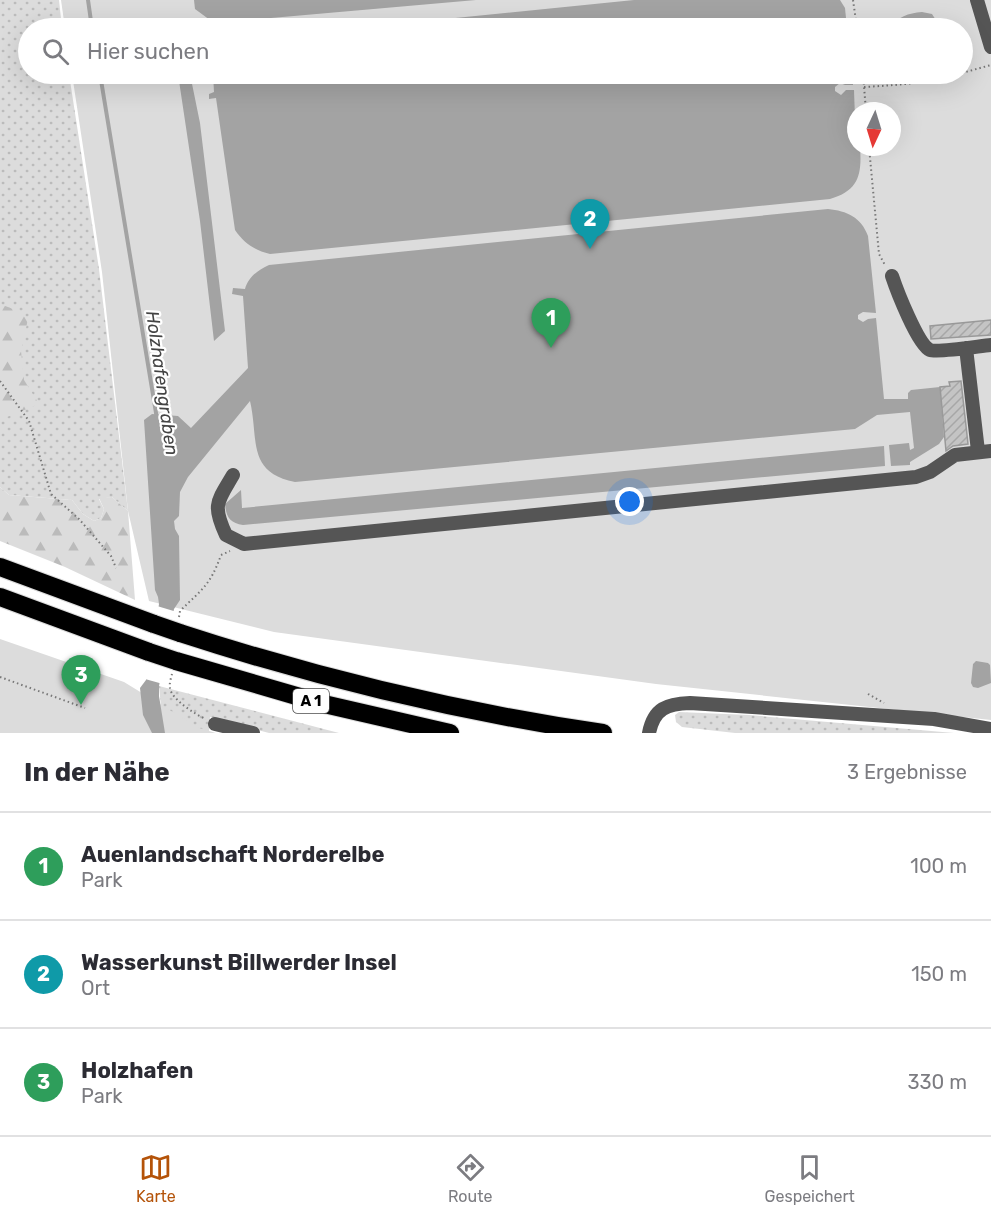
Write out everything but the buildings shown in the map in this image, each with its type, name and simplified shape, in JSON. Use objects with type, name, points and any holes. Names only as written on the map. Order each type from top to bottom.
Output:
[{"type":"highway","name":"A 1","points":[[0,567],[154,624],[253,656],[450,707],[603,733]]},
{"type":"highway","name":"A 1","points":[[0,597],[176,662],[324,704],[450,733]]},
{"type":"lane","points":[[977,0],[991,47]]},
{"type":"lane","points":[[892,276],[901,304],[922,344],[932,351],[991,345]]},
{"type":"lane","points":[[233,475],[217,503],[218,519],[226,535],[244,544],[916,477],[930,472],[955,455],[984,451],[966,348]]},
{"type":"lane","points":[[649,733],[651,723],[659,711],[667,705],[683,703],[933,719],[991,729]]},
{"type":"lane","points":[[215,724],[253,733]]},
{"type":"path","points":[[853,0],[856,18]]},
{"type":"path","points":[[973,70],[991,65]]},
{"type":"path","points":[[864,84],[865,102]]},
{"type":"path","points":[[864,87],[911,84]]},
{"type":"path","points":[[869,156],[879,254],[892,276]]},
{"type":"path","points":[[0,381],[29,421],[51,494],[79,519],[111,556],[116,568]]},
{"type":"path","points":[[180,613],[214,576],[221,555],[244,544]]},
{"type":"path","points":[[0,678],[85,708]]},
{"type":"green space","points":[[0,0],[59,0],[61,18],[18,18],[18,84],[71,84],[99,269],[128,511],[112,497],[99,499],[104,509],[101,518],[94,521],[83,514],[72,500],[9,495],[0,487]]},
{"type":"green space","points":[[61,0],[991,0],[991,720],[656,684],[274,632],[149,601],[128,511],[102,272],[74,84],[973,84],[973,18],[64,18]]},
{"type":"green space","points":[[0,304],[28,319],[21,351],[24,380],[39,404],[2,419],[0,418]]},
{"type":"green space","points":[[0,487],[9,495],[72,500],[83,514],[94,521],[101,518],[104,509],[99,498],[112,497],[128,511],[135,600],[65,567],[0,541]]},
{"type":"green space","points":[[0,639],[124,682],[199,728],[216,733],[0,733]]},
{"type":"green space","points":[[159,686],[339,733],[269,733],[210,717],[209,733],[162,718]]},
{"type":"green space","points":[[679,712],[749,715],[954,733],[735,733],[682,727],[676,722],[675,715]]},
{"type":"shaded area","points":[[194,0],[476,0],[271,18],[207,18],[195,9]]},
{"type":"shaded area","points":[[634,0],[840,0],[845,8],[846,18],[455,18]]},
{"type":"shaded area","points":[[912,13],[932,14],[935,18],[901,18]]},
{"type":"shaded area","points":[[179,84],[192,84],[200,123],[225,331],[214,341],[200,221]]},
{"type":"shaded area","points":[[214,84],[839,84],[835,87],[835,91],[841,95],[846,90],[854,90],[854,102],[847,102],[847,156],[860,156],[860,165],[857,180],[853,186],[840,196],[830,199],[270,254],[250,245],[235,230],[216,98],[209,99],[209,94],[214,92]]},
{"type":"shaded area","points":[[828,209],[852,216],[865,229],[868,236],[876,313],[863,312],[858,315],[858,319],[863,322],[876,318],[884,399],[908,399],[908,393],[911,390],[940,387],[944,437],[939,444],[910,462],[910,465],[891,466],[889,445],[909,443],[910,450],[914,448],[910,412],[877,415],[855,429],[295,482],[279,477],[262,462],[255,441],[250,401],[188,477],[180,492],[179,516],[174,521],[179,536],[180,600],[174,609],[159,686],[165,733],[152,733],[143,715],[140,688],[146,680],[159,604],[155,590],[144,420],[152,414],[178,416],[191,428],[248,368],[243,296],[232,294],[233,288],[245,289],[254,274],[269,265]]},
{"type":"shaded area","points":[[884,446],[885,466],[243,525],[230,519],[225,504],[241,490],[242,508]]},
{"type":"shaded area","points":[[976,661],[990,665],[991,683],[978,688],[973,687],[971,683],[973,664]]},
{"type":"pier","points":[[157,606],[177,612],[163,684],[145,679]]},
{"type":"waterway","name":"Holzhafengraben","points":[[88,0],[91,18]]},
{"type":"waterway","name":"Holzhafengraben","points":[[102,84],[157,419]]},
{"type":"place","name":"Wasserkunst Billwerder Insel","points":[[590,249]]},
{"type":"place","name":"Auenlandschaft Norderelbe","points":[[551,348]]},
{"type":"place","name":"Holzhafen","points":[[81,705]]}]
